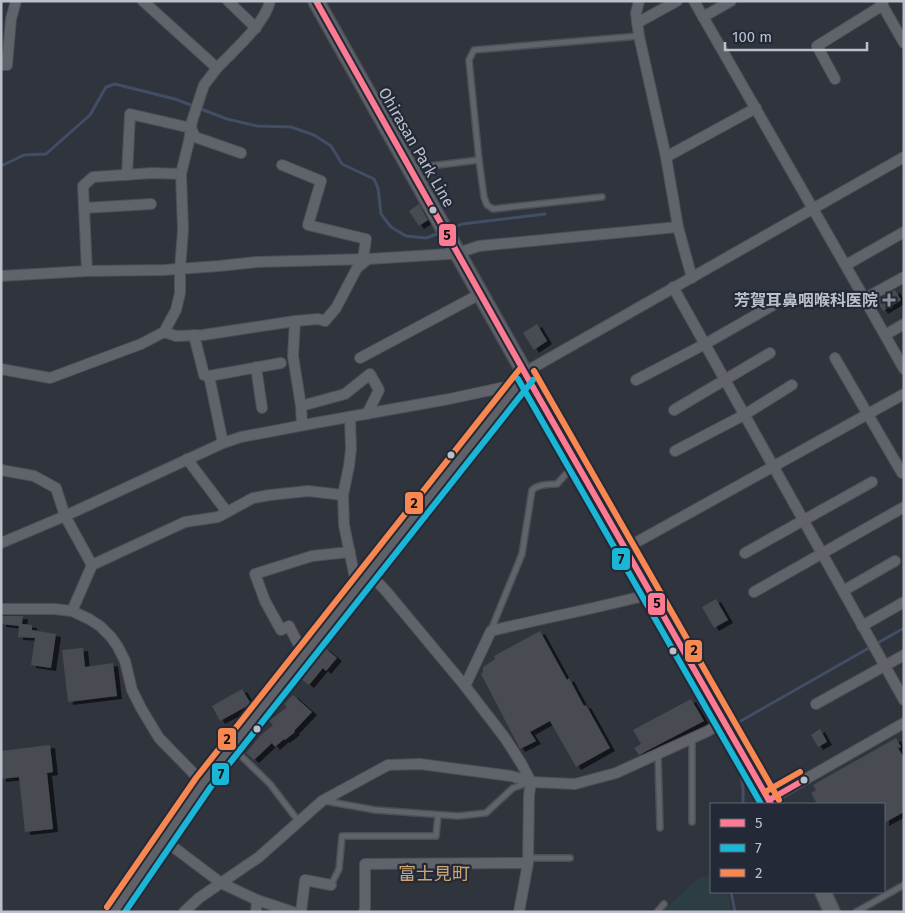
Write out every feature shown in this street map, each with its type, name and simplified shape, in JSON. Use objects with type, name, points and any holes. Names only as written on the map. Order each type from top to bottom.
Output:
[{"type":"main road","name":"Ohirasan Park Line","points":[[316,1],[458,253],[522,382],[576,463],[770,802]]},
{"type":"main road","points":[[114,912],[203,783],[522,382]]},
{"type":"main road","points":[[823,893],[832,912]]},
{"type":"street","points":[[1,64],[7,65],[11,19],[16,1]]},
{"type":"street","points":[[143,1],[217,68]]},
{"type":"street","points":[[228,1],[256,28]]},
{"type":"street","points":[[1,369],[50,378],[141,344],[164,332],[176,310],[180,293],[183,230],[181,174],[192,121],[204,85],[217,68],[256,28],[270,1]]},
{"type":"street","points":[[639,1],[636,13],[639,36],[666,157],[678,227],[692,278]]},
{"type":"street","points":[[637,23],[676,1]]},
{"type":"street","points":[[694,1],[904,368]]},
{"type":"street","points":[[703,17],[731,1]]},
{"type":"street","points":[[834,79],[818,46],[881,3],[904,43]]},
{"type":"street","points":[[666,157],[756,108]]},
{"type":"street","points":[[128,175],[130,114],[191,128]]},
{"type":"street","points":[[191,128],[195,137],[241,153]]},
{"type":"street","points":[[1,543],[65,516],[223,443],[241,437],[449,399],[522,382],[534,367],[904,157]]},
{"type":"street","points":[[164,332],[176,336],[194,335],[295,321],[318,319],[326,321],[336,308],[365,259],[366,239],[308,225],[321,182],[282,165]]},
{"type":"street","points":[[86,271],[83,186],[93,177],[153,173],[181,174]]},
{"type":"street","points":[[84,208],[151,204]]},
{"type":"street","points":[[1,276],[86,271],[180,269],[257,262],[365,259],[458,253],[479,246],[678,227]]},
{"type":"street","points":[[846,266],[904,232]]},
{"type":"street","points":[[864,299],[904,277]]},
{"type":"street","points":[[673,287],[904,700]]},
{"type":"street","points":[[360,358],[480,294]]},
{"type":"street","points":[[636,380],[705,344],[775,304]]},
{"type":"street","points":[[295,321],[293,356],[302,425]]},
{"type":"street","points":[[885,335],[904,324]]},
{"type":"street","points":[[194,335],[204,375],[209,376],[281,363]]},
{"type":"street","points":[[674,410],[770,354]]},
{"type":"street","points":[[835,358],[902,473]]},
{"type":"street","points":[[256,368],[262,408]]},
{"type":"street","points":[[301,406],[345,394],[370,374],[379,390],[367,414]]},
{"type":"street","points":[[209,376],[223,443]]},
{"type":"street","points":[[675,451],[744,414],[792,385]]},
{"type":"street","points":[[626,548],[904,394]]},
{"type":"street","points":[[350,417],[351,449],[343,495],[344,525],[357,588]]},
{"type":"street","points":[[187,459],[227,512]]},
{"type":"street","points":[[1,470],[34,476],[56,488],[65,516],[92,565]]},
{"type":"street","points":[[745,553],[872,482]]},
{"type":"street","points":[[72,611],[92,565],[185,522],[218,517],[253,498],[270,495],[308,491],[343,495]]},
{"type":"street","points":[[754,592],[904,507]]},
{"type":"street","points":[[304,654],[289,626],[281,630],[265,601],[255,574],[312,556],[350,552]]},
{"type":"street","points":[[844,591],[895,561]]},
{"type":"street","points":[[369,573],[465,686],[522,763],[530,782],[528,861],[519,912]]},
{"type":"street","points":[[465,686],[491,630],[608,606],[651,594]]},
{"type":"street","points":[[862,626],[904,602]]},
{"type":"street","points":[[1,609],[72,611],[100,626],[118,647],[132,690],[160,738],[203,783]]},
{"type":"street","points":[[816,704],[904,655]]},
{"type":"street","points":[[184,912],[199,898],[259,857],[322,801],[388,765],[420,764],[511,776],[530,782],[575,784],[616,773],[708,732],[724,722]]},
{"type":"street","points":[[770,802],[904,723]]},
{"type":"street","points":[[164,840],[221,883],[257,900],[293,912]]},
{"type":"street","points":[[364,912],[365,864],[528,861]]},
{"type":"street","points":[[301,912],[305,880],[331,885]]},
{"type":"street","points":[[256,912],[257,900]]},
{"type":"lane","points":[[602,197],[493,209],[487,205],[484,197],[479,160],[469,60],[474,50],[639,36]]},
{"type":"lane","points":[[409,168],[479,160]]},
{"type":"lane","points":[[491,630],[522,554],[532,490],[558,484],[576,463]]},
{"type":"lane","points":[[692,738],[692,822]]},
{"type":"lane","points":[[231,747],[270,784],[299,822]]},
{"type":"lane","points":[[658,754],[660,828]]},
{"type":"lane","points":[[322,801],[375,810],[458,816],[486,813],[513,788],[530,782]]},
{"type":"lane","points":[[331,885],[339,869],[342,836],[436,836],[438,815]]},
{"type":"lane","points":[[528,861],[570,858]]},
{"type":"lane","points":[[856,912],[904,885]]},
{"type":"lane","points":[[657,912],[664,904]]},
{"type":"shaded area","points":[[710,876],[710,893],[728,893],[731,912],[662,912],[700,877]]},
{"type":"building","points":[[419,204],[428,220],[419,226],[409,211]]},
{"type":"building","name":"芳賀耳鼻咽喉科医院","points":[[895,290],[901,300],[883,311],[876,300]]},
{"type":"building","points":[[537,324],[547,341],[534,350],[523,333]]},
{"type":"building","points":[[716,599],[728,620],[714,628],[702,607]]},
{"type":"building","points":[[1,616],[23,616],[22,624],[32,625],[32,630],[56,634],[51,668],[31,665],[35,638],[18,637],[19,626],[1,624]]},
{"type":"building","points":[[540,631],[567,680],[569,678],[610,748],[576,767],[550,721],[530,732],[536,741],[520,749],[481,674],[483,667],[495,659],[494,656]]},
{"type":"building","points":[[324,647],[337,658],[326,671],[323,668],[309,685],[300,678]]},
{"type":"building","points":[[83,648],[85,667],[113,663],[117,696],[68,702],[62,650]]},
{"type":"building","points":[[242,689],[251,704],[220,721],[212,706]]},
{"type":"building","points":[[293,695],[312,712],[295,732],[275,747],[272,743],[254,760],[246,753],[261,735],[273,725],[269,721],[287,707],[284,704]]},
{"type":"building","points":[[691,699],[704,721],[639,755],[634,748],[641,744],[633,730]]},
{"type":"building","points":[[820,729],[827,742],[818,747],[811,735]]},
{"type":"building","points":[[896,738],[901,747],[898,748],[904,758],[904,812],[885,822],[885,803],[816,803],[811,793],[816,790],[813,785]]},
{"type":"building","points":[[50,745],[53,772],[47,773],[53,829],[25,832],[19,777],[1,779],[1,751]]},
{"type":"waterway","points":[[1,166],[24,155],[46,154],[90,115],[106,87],[115,84],[175,99],[227,119],[257,126],[291,127],[314,135],[331,146],[342,164],[374,179],[378,188],[381,214],[391,227],[406,236],[426,238],[437,234]]},
{"type":"waterway","points":[[453,228],[462,224],[545,214]]},
{"type":"waterway","points":[[736,732],[739,722],[904,628]]},
{"type":"waterway","points":[[740,763],[743,803]]},
{"type":"waterway","points":[[731,893],[735,912]]},
{"type":"transit line","name":"5","points":[[316,1],[526,375],[770,803]]},
{"type":"transit line","name":"2","points":[[107,907],[196,778],[519,370]]},
{"type":"transit line","name":"2","points":[[534,371],[779,800]]},
{"type":"transit line","name":"7","points":[[518,379],[760,803]]},
{"type":"transit line","name":"7","points":[[125,912],[210,788],[533,380]]},
{"type":"transit line","name":"2","points":[[765,792],[800,772]]},
{"type":"transit line","name":"5","points":[[769,800],[804,780]]},
{"type":"place","name":"芳賀耳鼻咽喉科医院","points":[[889,300]]},
{"type":"district","name":"富士見町","points":[[434,874]]}]
